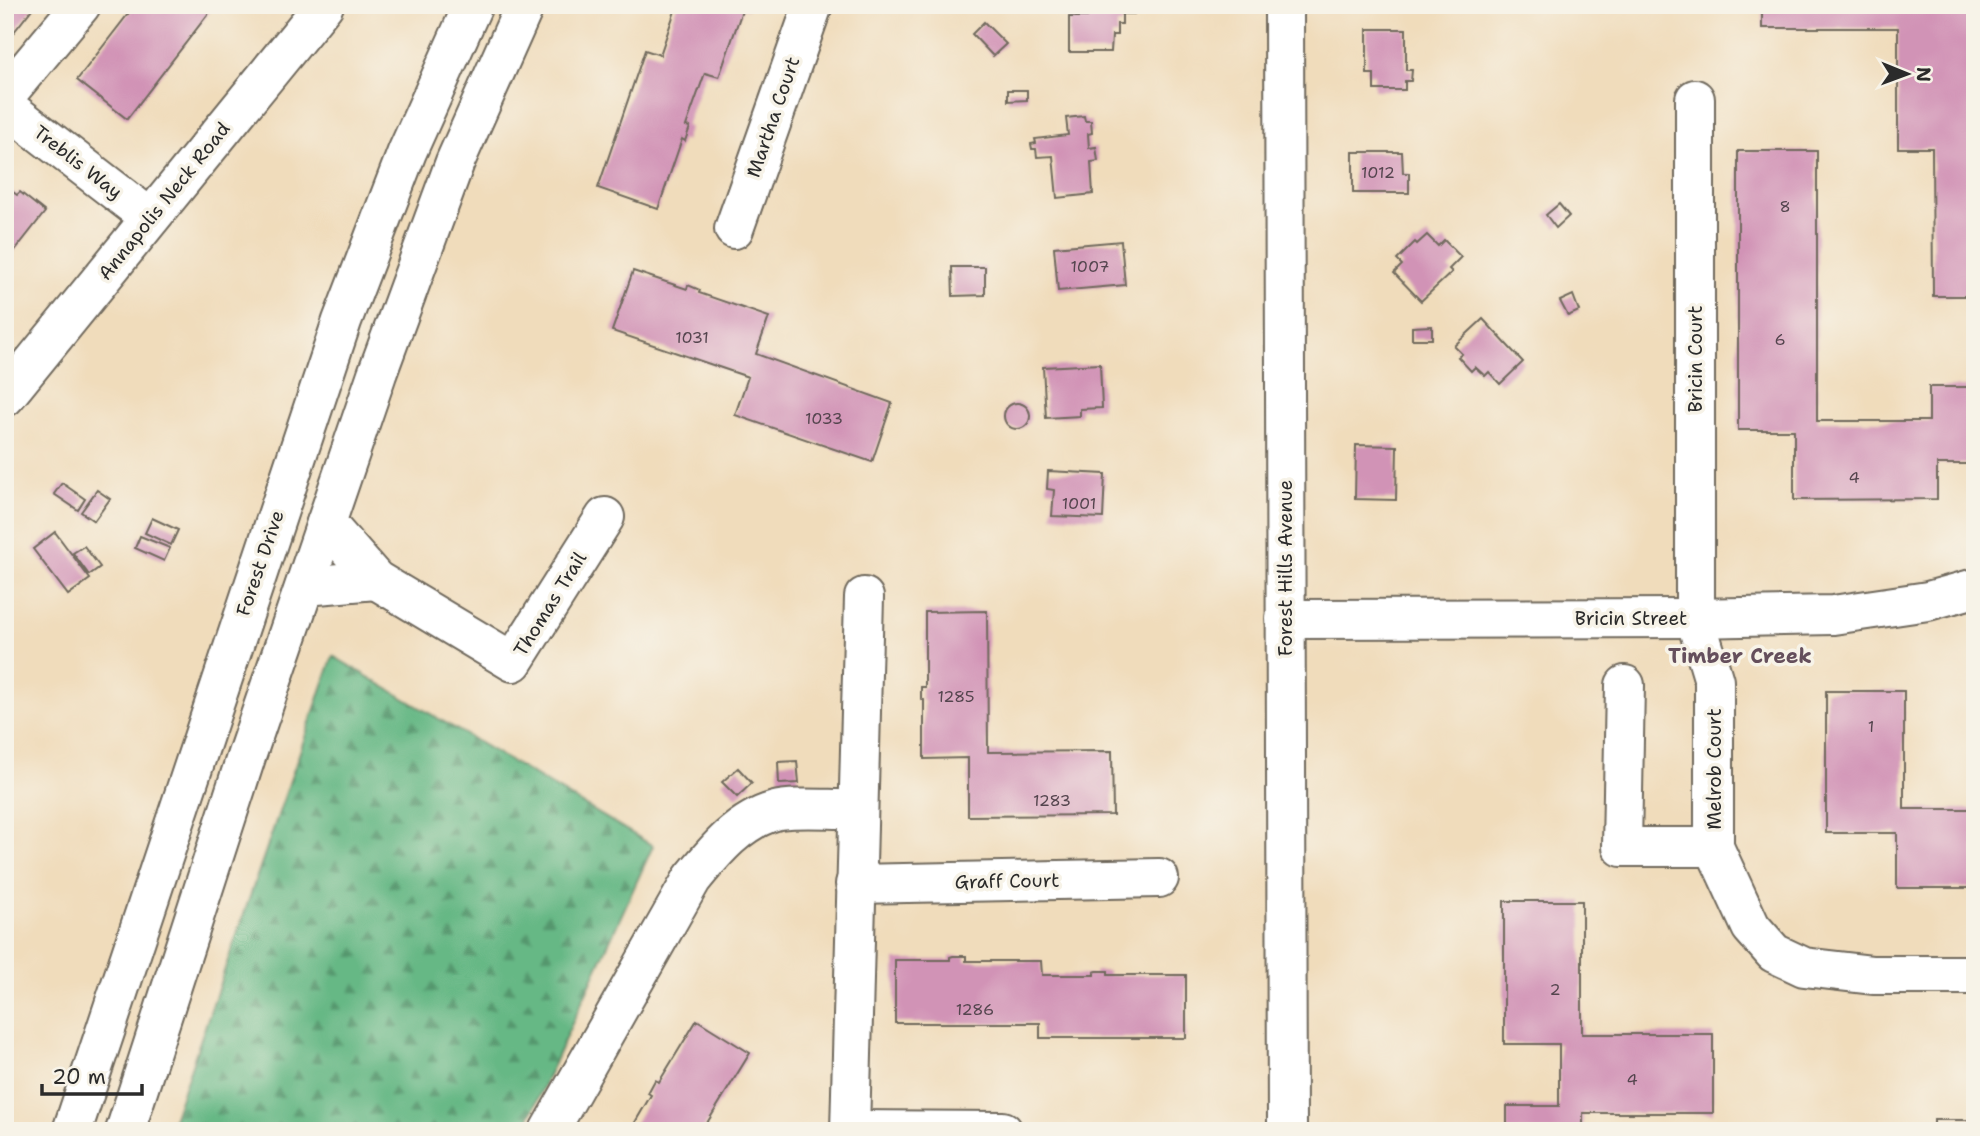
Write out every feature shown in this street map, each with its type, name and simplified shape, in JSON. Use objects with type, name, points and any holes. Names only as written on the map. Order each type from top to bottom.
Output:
[{"type":"street","points":[[5,96],[81,5]]},
{"type":"street","name":"Annapolis Neck Road","points":[[5,397],[324,5]]},
{"type":"street","name":"Forest Drive","points":[[72,1131],[342,321],[407,152],[473,5]]},
{"type":"street","points":[[125,1131],[247,754],[377,374],[455,162],[525,5]]},
{"type":"street","name":"Martha Court","points":[[734,229],[813,5]]},
{"type":"street","name":"Forest Hills Avenue","points":[[1284,5],[1287,1131]]},
{"type":"street","name":"Bricin Court","points":[[1695,99],[1695,618]]},
{"type":"street","name":"Treblis Way","points":[[5,106],[150,218]]},
{"type":"street","name":"Thomas Trail","points":[[326,523],[376,580],[513,662],[605,517]]},
{"type":"street","points":[[304,586],[376,580]]},
{"type":"street","name":"Bricin Street","points":[[1285,619],[1833,615],[1928,601],[1975,588]]},
{"type":"street","points":[[864,597],[850,1130],[1003,1131]]},
{"type":"street","name":"Melrob Court","points":[[1695,618],[1714,681],[1714,847],[1751,927],[1774,953],[1804,967],[1873,975],[1975,975]]},
{"type":"street","points":[[1625,685],[1622,847],[1714,847]]},
{"type":"street","points":[[549,1131],[692,878],[715,851],[750,821],[778,810],[857,810]]},
{"type":"street","name":"Graff Court","points":[[855,884],[1159,878]]},
{"type":"green space","points":[[333,656],[653,846],[523,1131],[169,1131]]},
{"type":"building","points":[[5,5],[35,5],[10,37],[5,34]]},
{"type":"building","points":[[135,5],[215,5],[127,119],[77,80]]},
{"type":"building","points":[[677,5],[749,5],[747,10],[743,8],[719,77],[705,73],[686,126],[690,127],[685,141],[682,139],[658,209],[598,188],[645,50],[660,55]]},
{"type":"building","points":[[1084,5],[1134,5],[1134,14],[1122,14],[1122,24],[1117,24],[1117,35],[1112,35],[1111,52],[1069,52],[1069,17],[1087,17]]},
{"type":"building","points":[[1762,5],[1975,5],[1975,296],[1933,296],[1932,148],[1898,148],[1898,28],[1762,28]]},
{"type":"building","points":[[984,22],[1006,44],[993,56],[972,34]]},
{"type":"building","points":[[1367,29],[1406,29],[1406,70],[1412,70],[1411,81],[1405,81],[1405,90],[1374,90],[1374,74],[1367,74]]},
{"type":"building","points":[[1008,90],[1027,90],[1027,100],[1008,101]]},
{"type":"building","points":[[1084,116],[1085,121],[1091,121],[1089,148],[1096,147],[1098,161],[1091,162],[1093,194],[1057,198],[1053,156],[1037,157],[1036,149],[1032,149],[1031,144],[1036,143],[1035,139],[1068,135],[1066,118]]},
{"type":"building","points":[[1738,151],[1817,151],[1817,421],[1929,421],[1929,387],[1975,387],[1975,464],[1937,464],[1937,499],[1794,500],[1794,430],[1738,430]]},
{"type":"building","points":[[1353,152],[1402,152],[1403,173],[1409,173],[1409,193],[1353,193]]},
{"type":"building","points":[[5,186],[17,195],[20,192],[45,212],[5,263]]},
{"type":"building","points":[[1559,204],[1569,216],[1556,228],[1546,215]]},
{"type":"building","points":[[1427,235],[1438,246],[1444,240],[1461,257],[1449,269],[1452,272],[1421,301],[1394,273],[1402,265],[1397,260],[1415,242],[1417,244]]},
{"type":"building","points":[[1121,241],[1125,285],[1058,291],[1054,247]]},
{"type":"building","points":[[952,267],[985,267],[985,295],[953,296]]},
{"type":"building","points":[[633,271],[687,289],[688,285],[700,290],[699,293],[769,317],[756,354],[892,403],[872,462],[735,415],[748,377],[612,331]]},
{"type":"building","points":[[1573,295],[1579,311],[1568,316],[1560,301]]},
{"type":"building","points":[[1483,319],[1523,362],[1500,384],[1489,372],[1485,376],[1475,367],[1471,371],[1458,357],[1462,354],[1454,346]]},
{"type":"building","points":[[1432,326],[1432,339],[1412,339],[1412,327]]},
{"type":"building","points":[[1100,364],[1102,408],[1080,409],[1080,416],[1046,418],[1043,367]]},
{"type":"building","points":[[1017,403],[1026,407],[1030,416],[1026,425],[1017,429],[1008,425],[1004,416],[1008,407]]},
{"type":"building","points":[[1356,445],[1397,446],[1396,500],[1355,499]]},
{"type":"building","points":[[1048,471],[1105,474],[1103,518],[1052,516],[1054,490],[1047,489]]},
{"type":"building","points":[[62,483],[85,499],[78,510],[54,494]]},
{"type":"building","points":[[97,490],[110,499],[94,521],[81,512]]},
{"type":"building","points":[[152,518],[178,530],[171,545],[145,533]]},
{"type":"building","points":[[55,532],[90,579],[68,595],[33,549]]},
{"type":"building","points":[[140,536],[170,548],[164,561],[135,548]]},
{"type":"building","points":[[84,546],[100,567],[89,575],[73,553]]},
{"type":"building","points":[[987,611],[988,752],[1112,751],[1113,815],[968,816],[968,758],[924,759],[924,700],[921,699],[921,687],[925,687],[925,612]]},
{"type":"building","points":[[1826,691],[1904,691],[1904,809],[1975,809],[1975,888],[1897,888],[1897,833],[1826,833]]},
{"type":"building","points":[[797,761],[799,783],[779,784],[778,762]]},
{"type":"building","points":[[738,768],[752,783],[737,797],[722,782]]},
{"type":"building","points":[[1504,901],[1582,901],[1582,1034],[1713,1034],[1713,1113],[1583,1113],[1583,1131],[1507,1131],[1507,1106],[1559,1106],[1559,1044],[1504,1044]]},
{"type":"building","points":[[953,956],[966,956],[966,961],[1041,961],[1042,975],[1094,975],[1097,971],[1108,971],[1108,975],[1186,975],[1186,1038],[1040,1038],[1040,1023],[895,1023],[895,960],[950,960]]},
{"type":"building","points":[[697,1020],[750,1053],[702,1131],[630,1131],[651,1095],[648,1093],[655,1080],[659,1082]]},
{"type":"building","points":[[1934,1120],[1975,1120],[1975,1131],[1934,1131]]},
{"type":"district","name":"Timber Creek","points":[[1740,656]]}]
